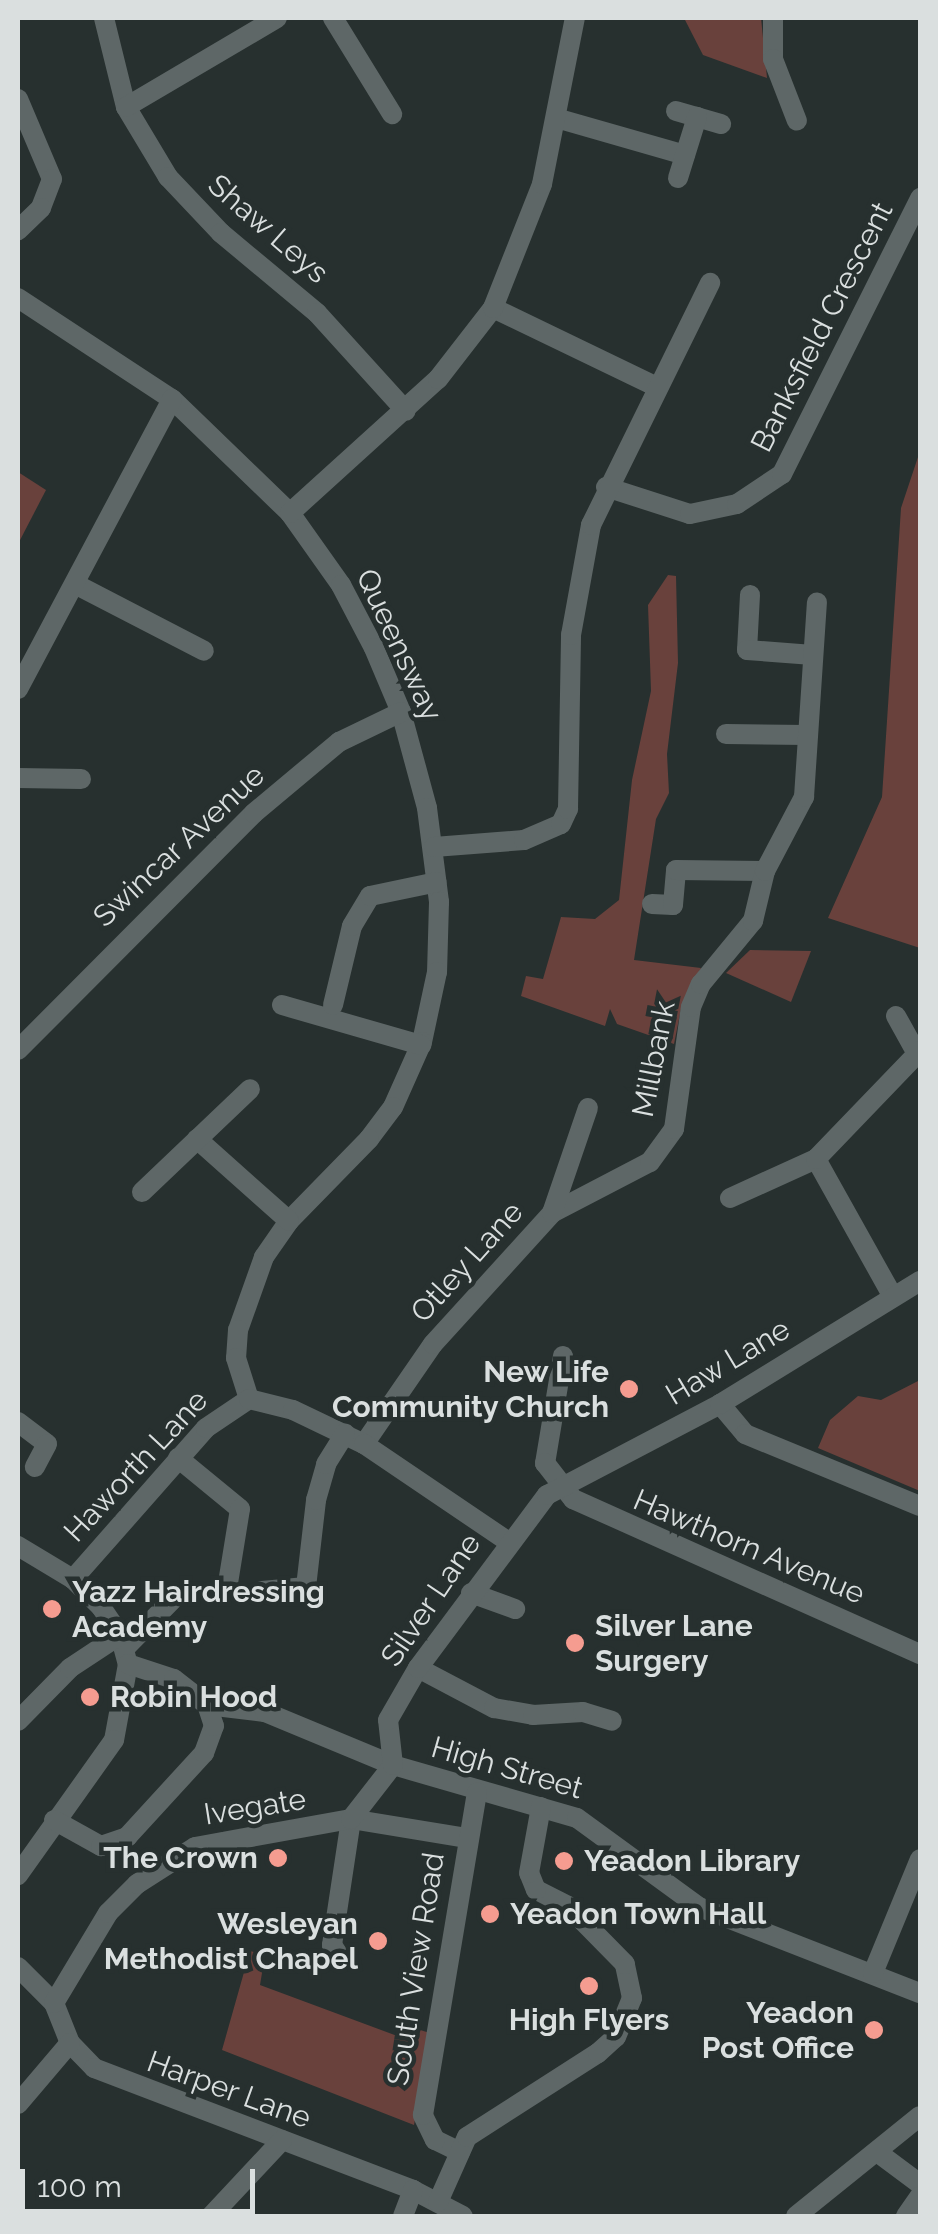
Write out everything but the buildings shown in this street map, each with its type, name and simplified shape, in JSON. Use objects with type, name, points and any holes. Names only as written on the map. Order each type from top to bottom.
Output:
[{"type":"street","name":"Shaw Leys","points":[[104,18],[126,106],[159,165],[191,203],[304,300],[406,411]]},
{"type":"street","points":[[126,106],[277,18]]},
{"type":"street","points":[[333,18],[392,114]]},
{"type":"street","points":[[290,513],[406,411],[494,308],[526,238],[556,118],[575,18]]},
{"type":"street","points":[[773,18],[773,59],[797,121]]},
{"type":"street","points":[[18,100],[52,179],[41,208],[18,230]]},
{"type":"street","points":[[676,111],[721,124]]},
{"type":"street","points":[[678,178],[697,117]]},
{"type":"street","points":[[556,118],[685,155]]},
{"type":"street","name":"Banksfield Crescent","points":[[606,488],[690,514],[737,504],[782,474],[920,198]]},
{"type":"street","points":[[434,847],[524,840],[561,824],[568,808],[574,617],[590,525],[710,283]]},
{"type":"street","name":"Queensway","points":[[18,298],[172,399],[290,513],[359,616],[401,712],[434,847],[436,972],[421,1045],[369,1140],[289,1221],[264,1257],[238,1330],[236,1358],[249,1399]]},
{"type":"street","points":[[494,308],[657,387]]},
{"type":"street","points":[[18,690],[172,399]]},
{"type":"street","points":[[75,584],[204,651]]},
{"type":"street","points":[[750,595],[748,650],[813,655]]},
{"type":"street","name":"Millbank","points":[[552,1214],[660,1151],[681,1108],[691,1007],[702,984],[744,937],[765,871],[804,798],[817,602]]},
{"type":"street","name":"Swincar Avenue","points":[[18,1050],[254,813],[339,742],[401,712]]},
{"type":"street","points":[[726,734],[807,735]]},
{"type":"street","points":[[18,778],[81,779]]},
{"type":"street","points":[[652,904],[673,905],[676,870],[765,871]]},
{"type":"street","points":[[333,1004],[352,926],[370,896],[437,882]]},
{"type":"street","points":[[282,1005],[421,1045]]},
{"type":"street","points":[[730,1198],[816,1159],[918,1052],[896,1016]]},
{"type":"street","points":[[142,1192],[250,1089]]},
{"type":"street","name":"Otley Lane","points":[[262,1591],[306,1587],[316,1500],[326,1464],[354,1439],[433,1344],[552,1214],[588,1108]]},
{"type":"street","points":[[198,1139],[289,1221]]},
{"type":"street","points":[[816,1159],[892,1296]]},
{"type":"street","name":"Haw Lane","points":[[561,1485],[720,1404],[920,1281]]},
{"type":"street","points":[[561,1485],[545,1464],[563,1356]]},
{"type":"street","name":"Haworth Lane","points":[[74,1579],[178,1458],[227,1408],[249,1399],[354,1439],[508,1541]]},
{"type":"street","points":[[720,1404],[746,1434],[920,1506]]},
{"type":"street","points":[[18,1422],[47,1444],[35,1467]]},
{"type":"street","points":[[178,1458],[240,1509],[228,1589]]},
{"type":"street","name":"Silver Lane","points":[[392,1765],[388,1720],[418,1668],[532,1507],[561,1485]]},
{"type":"street","name":"Hawthorn Avenue","points":[[561,1485],[600,1516],[920,1654]]},
{"type":"street","points":[[18,1546],[74,1579],[124,1649],[174,1679],[207,1705],[214,1726],[204,1753],[127,1837],[101,1846],[54,1820]]},
{"type":"street","points":[[471,1593],[515,1608]]},
{"type":"street","points":[[18,1722],[70,1668],[124,1649],[178,1594]]},
{"type":"street","points":[[18,1875],[114,1740],[124,1649]]},
{"type":"street","points":[[418,1668],[494,1708],[532,1715],[584,1712],[612,1720]]},
{"type":"street","name":"High Street","points":[[207,1705],[265,1712],[392,1765],[541,1807],[602,1831],[699,1907],[920,1992]]},
{"type":"street","name":"Ivegate","points":[[54,2003],[92,1949],[108,1913],[195,1846],[351,1819],[392,1765]]},
{"type":"street","name":"South View Road","points":[[460,2152],[435,2140],[423,2114],[450,1980],[467,1838],[477,1792]]},
{"type":"street","points":[[438,2202],[467,2137],[598,2054],[616,2036],[632,1998],[625,1964],[568,1906],[536,1890],[532,1854],[541,1807]]},
{"type":"street","points":[[338,1954],[332,1945],[351,1819],[467,1838]]},
{"type":"street","points":[[873,1973],[920,1860]]},
{"type":"street","name":"Harper Lane","points":[[18,1967],[54,2003],[70,2042],[94,2068],[126,2085],[413,2190],[463,2216]]},
{"type":"street","points":[[18,2104],[70,2042]]},
{"type":"street","points":[[796,2216],[920,2116]]},
{"type":"street","points":[[211,2216],[282,2140]]},
{"type":"street","points":[[877,2152],[920,2184]]},
{"type":"street","points":[[404,2216],[413,2190]]},
{"type":"street","points":[[906,2216],[920,2196]]},
{"type":"shaded area","points":[[684,18],[761,18],[767,78],[703,55]]},
{"type":"shaded area","points":[[920,451],[920,948],[828,918],[882,797],[901,508]]},
{"type":"shaded area","points":[[18,472],[46,490],[18,544]]},
{"type":"shaded area","points":[[668,575],[676,576],[678,663],[667,754],[669,793],[656,819],[634,960],[701,968],[682,1004],[674,1044],[617,1024],[610,1009],[605,1026],[521,996],[526,976],[543,979],[561,917],[595,919],[619,900],[632,780],[651,691],[648,605]]},
{"type":"shaded area","points":[[750,950],[811,951],[791,1002],[726,973]]},
{"type":"shaded area","points":[[920,1380],[920,1491],[818,1448],[830,1420],[858,1396],[881,1400]]},
{"type":"shaded area","points":[[250,1951],[265,1955],[260,1985],[400,2037],[407,2026],[430,2033],[414,2125],[222,2050]]},
{"type":"place","name":"New Life Community Church","points":[[629,1389]]},
{"type":"place","name":"Yazz Hairdressing Academy","points":[[52,1609]]},
{"type":"place","name":"Silver Lane Surgery","points":[[575,1643]]},
{"type":"place","name":"Robin Hood","points":[[90,1697]]},
{"type":"place","name":"The Crown","points":[[278,1858]]},
{"type":"place","name":"Yeadon Library","points":[[564,1861]]},
{"type":"place","name":"Yeadon Town Hall","points":[[490,1914]]},
{"type":"place","name":"Wesleyan Methodist Chapel","points":[[378,1941]]},
{"type":"place","name":"High Flyers","points":[[589,1986]]},
{"type":"place","name":"Yeadon Post Office","points":[[874,2030]]}]
